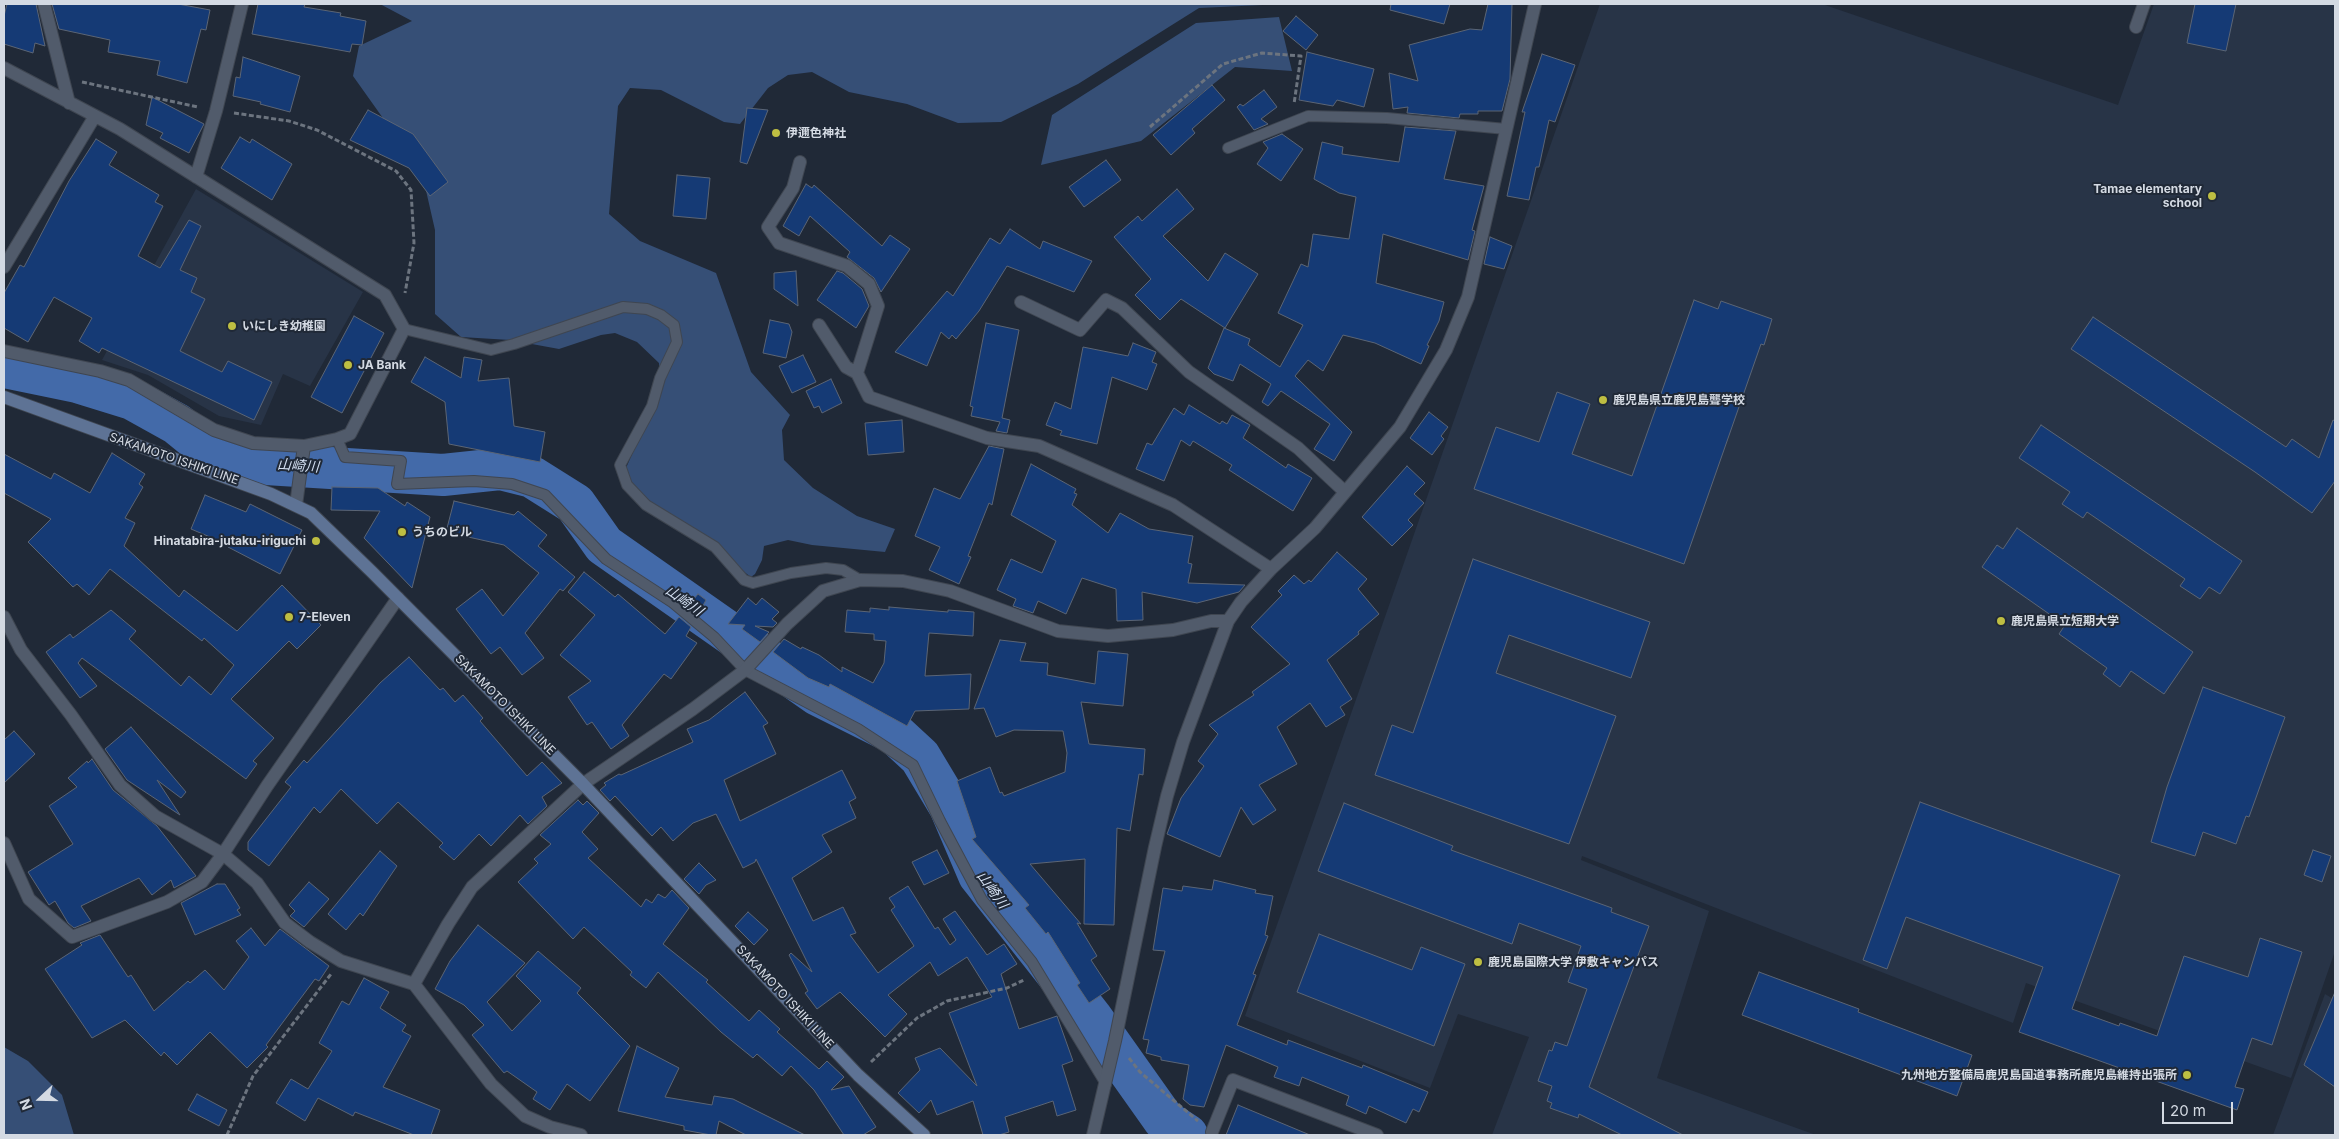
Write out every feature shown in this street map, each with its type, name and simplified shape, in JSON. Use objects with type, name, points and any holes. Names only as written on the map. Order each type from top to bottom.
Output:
[{"type":"main road","name":"SAKAMOTO ISHIKI LINE","points":[[4,398],[296,505],[311,513],[583,784],[858,1075],[924,1135]]},
{"type":"street","points":[[44,4],[69,103]]},
{"type":"street","points":[[196,176],[216,111],[242,4]]},
{"type":"street","points":[[1093,1135],[1116,1041],[1167,796],[1183,742],[1228,621],[1241,602],[1271,569],[1315,528],[1400,427],[1446,350],[1468,297],[1535,4]]},
{"type":"street","points":[[2136,28],[2144,4]]},
{"type":"street","points":[[4,68],[120,129],[385,296],[404,329],[350,434],[337,439],[304,446],[253,443],[221,433],[129,380],[100,371],[4,352]]},
{"type":"street","points":[[4,267],[95,116]]},
{"type":"street","points":[[800,162],[793,188],[768,227],[779,243],[847,266],[869,284],[878,306],[857,373]]},
{"type":"street","points":[[1021,302],[1080,330],[1106,300],[1122,308],[1189,372],[1298,448],[1345,492]]},
{"type":"street","points":[[818,325],[846,367],[857,373],[869,398],[987,438],[1039,446],[1173,506],[1271,569]]},
{"type":"street","points":[[296,505],[304,446]]},
{"type":"street","points":[[414,984],[448,924],[472,887],[583,784],[693,710],[745,670],[770,642],[823,591],[860,580],[903,581],[950,591],[1058,631],[1108,636],[1174,630],[1211,622],[1228,621]]},
{"type":"street","points":[[4,843],[29,899],[72,937],[167,902],[202,882],[398,598]]},
{"type":"street","points":[[4,617],[21,650],[71,715],[120,785],[155,816],[223,854],[256,883],[285,923],[310,942],[341,961],[414,984],[491,1084],[524,1116],[550,1127],[581,1135]]},
{"type":"street","points":[[1212,1132],[1233,1080],[1377,1135]]},
{"type":"lane","points":[[1228,148],[1308,116],[1387,118],[1506,129]]},
{"type":"lane","points":[[404,329],[491,350],[623,307],[647,309],[661,315],[674,325],[677,342],[660,378],[652,406],[620,465],[627,486],[646,505],[716,547],[744,580],[753,583],[791,573],[826,568],[843,570],[860,580]]},
{"type":"lane","points":[[337,439],[345,457],[401,460],[397,484],[474,481],[512,484],[545,495],[606,559],[672,602],[714,637],[745,670],[858,729],[913,765],[982,900],[1009,932],[1039,973],[1106,1084]]},
{"type":"path","points":[[1150,127],[1224,64],[1262,53],[1300,56],[1292,122]]},
{"type":"path","points":[[62,77],[216,111],[289,121],[318,130],[396,171],[411,190],[414,243],[405,295]]},
{"type":"path","points":[[227,1134],[253,1076],[341,961]]},
{"type":"path","points":[[858,1075],[917,1018],[947,1001],[1007,988],[1039,973]]},
{"type":"path","points":[[1116,1041],[1140,1072],[1212,1132]]},
{"type":"shaded area","points":[[380,4],[1284,4],[1199,8],[1078,84],[1001,122],[958,123],[907,104],[849,92],[812,72],[788,75],[768,88],[740,124],[724,122],[661,90],[630,88],[618,106],[609,214],[640,241],[716,273],[751,372],[790,415],[782,430],[784,460],[813,488],[857,516],[895,529],[885,552],[812,545],[788,540],[764,546],[762,560],[755,574],[751,577],[656,507],[630,482],[626,468],[660,390],[659,363],[637,342],[615,333],[601,335],[559,349],[510,340],[461,337],[435,314],[435,230],[422,173],[353,76],[359,46],[412,21]]},
{"type":"shaded area","points":[[1600,4],[1822,4],[2118,105],[2154,4],[2335,4],[2335,951],[2291,1078],[2026,983],[2013,1023],[1582,856],[1581,860],[1709,911],[1657,1078],[1816,1135],[1492,1135],[1529,1037],[1458,1014],[1430,1088],[1245,1016]]},
{"type":"shaded area","points":[[1279,17],[1292,71],[1235,67],[1141,141],[1041,165],[1052,115],[1196,23]]},
{"type":"shaded area","name":"いにしき幼稚園","points":[[196,189],[363,292],[310,386],[283,374],[261,425],[219,416],[148,375],[102,360]]},
{"type":"shaded area","points":[[2325,994],[2335,1000],[2335,1135],[2273,1135]]},
{"type":"shaded area","points":[[4,1047],[28,1061],[62,1095],[74,1135],[4,1135]]},
{"type":"building","points":[[7,4],[36,4],[45,46],[35,43],[33,53],[4,44],[4,16]]},
{"type":"building","points":[[52,4],[178,4],[210,10],[206,30],[201,29],[187,83],[157,75],[160,61],[108,52],[110,40],[59,29]]},
{"type":"building","points":[[258,4],[305,4],[304,7],[341,13],[340,16],[366,21],[362,45],[352,44],[350,52],[252,34]]},
{"type":"building","points":[[1391,4],[1450,4],[1444,24],[1390,10]]},
{"type":"building","points":[[1488,4],[1512,4],[1510,79],[1502,111],[1478,111],[1478,114],[1460,114],[1459,118],[1407,113],[1408,107],[1393,109],[1389,73],[1418,81],[1409,45],[1470,29],[1482,30]]},
{"type":"building","points":[[2195,4],[2236,4],[2226,51],[2187,43]]},
{"type":"building","points":[[1296,16],[1318,35],[1306,50],[1283,31]]},
{"type":"building","points":[[1307,52],[1374,69],[1364,107],[1337,100],[1333,106],[1299,100]]},
{"type":"building","points":[[1542,54],[1575,65],[1555,122],[1549,120],[1539,167],[1536,167],[1529,200],[1507,196],[1525,112],[1522,112]]},
{"type":"building","points":[[243,57],[300,76],[290,112],[260,104],[261,102],[233,96],[236,77],[240,78]]},
{"type":"building","points":[[1212,85],[1225,100],[1192,129],[1195,133],[1171,155],[1153,135]]},
{"type":"building","points":[[1264,90],[1277,107],[1261,119],[1268,124],[1254,130],[1237,107],[1240,104],[1243,106]]},
{"type":"building","points":[[152,97],[204,124],[189,153],[160,138],[163,133],[146,125]]},
{"type":"building","points":[[747,108],[768,110],[747,164],[740,162]]},
{"type":"building","points":[[368,110],[413,134],[448,182],[430,196],[409,168],[350,140]]},
{"type":"building","points":[[1405,127],[1456,131],[1444,179],[1484,186],[1472,230],[1475,231],[1468,260],[1383,234],[1376,283],[1444,302],[1439,321],[1427,345],[1429,346],[1421,364],[1375,343],[1343,335],[1323,371],[1308,360],[1295,376],[1352,432],[1334,461],[1314,449],[1330,424],[1281,391],[1268,406],[1262,402],[1271,384],[1240,364],[1233,381],[1214,374],[1208,368],[1224,328],[1250,339],[1248,345],[1280,367],[1303,325],[1278,313],[1301,264],[1308,267],[1313,234],[1349,239],[1356,197],[1339,193],[1314,179],[1322,142],[1343,147],[1342,154],[1399,162]]},
{"type":"building","points":[[1282,134],[1303,149],[1281,181],[1257,164],[1268,148],[1263,142]]},
{"type":"building","points":[[240,137],[250,143],[252,139],[292,164],[272,200],[221,168]]},
{"type":"building","points":[[96,139],[117,152],[109,165],[159,195],[155,202],[163,206],[138,256],[160,268],[189,220],[201,226],[180,270],[197,278],[191,292],[205,299],[180,351],[222,372],[228,361],[272,382],[254,420],[102,348],[99,353],[79,341],[92,318],[54,297],[28,342],[4,328],[4,293],[20,265],[24,267],[69,181]]},
{"type":"building","points":[[1106,160],[1121,180],[1084,207],[1069,187]]},
{"type":"building","points":[[677,175],[710,178],[706,219],[673,216]]},
{"type":"building","points":[[806,184],[812,188],[814,185],[882,246],[890,235],[910,249],[881,292],[874,278],[847,257],[850,252],[810,216],[799,236],[783,226]]},
{"type":"building","points":[[1177,189],[1194,209],[1163,236],[1208,281],[1225,253],[1258,274],[1225,328],[1181,299],[1160,320],[1135,295],[1151,279],[1114,237],[1138,216],[1142,221]]},
{"type":"building","points":[[1010,229],[1040,249],[1043,241],[1092,261],[1074,292],[1007,266],[979,311],[956,339],[952,335],[949,339],[941,332],[927,366],[895,352],[947,291],[953,296],[990,238],[1000,244]]},
{"type":"building","points":[[1490,237],[1512,246],[1504,269],[1484,264]]},
{"type":"building","points":[[796,271],[798,306],[774,289],[774,273]]},
{"type":"building","points":[[837,271],[843,273],[862,289],[869,306],[856,328],[817,300]]},
{"type":"building","points":[[1694,300],[1718,309],[1721,301],[1772,319],[1764,345],[1761,344],[1684,564],[1474,489],[1496,427],[1539,442],[1557,392],[1590,404],[1572,454],[1632,476]]},
{"type":"building","name":"JA Bank","points":[[354,316],[384,333],[342,413],[311,397]]},
{"type":"building","points":[[2093,317],[2286,447],[2292,439],[2319,458],[2333,420],[2335,421],[2335,481],[2312,513],[2255,472],[2071,349]]},
{"type":"building","points":[[770,320],[789,324],[792,332],[786,358],[763,353]]},
{"type":"building","points":[[986,323],[1019,330],[1002,418],[1010,420],[1007,433],[996,431],[1000,422],[971,416],[973,407],[970,406]]},
{"type":"building","points":[[1133,343],[1156,352],[1152,362],[1157,364],[1147,390],[1112,377],[1097,444],[1060,435],[1062,431],[1046,425],[1055,402],[1071,409],[1083,347],[1128,356]]},
{"type":"building","points":[[803,355],[816,382],[792,393],[779,366]]},
{"type":"building","points":[[425,357],[461,378],[464,357],[482,360],[478,381],[509,378],[514,426],[545,432],[540,462],[449,444],[445,402],[411,382]]},
{"type":"building","points":[[831,379],[842,403],[822,413],[819,406],[814,408],[806,391]]},
{"type":"building","points":[[1189,405],[1220,424],[1222,421],[1227,424],[1232,415],[1250,425],[1243,438],[1286,468],[1288,464],[1312,478],[1293,511],[1229,470],[1232,465],[1193,441],[1190,446],[1181,440],[1164,481],[1136,469],[1147,443],[1152,445],[1174,408],[1184,415]]},
{"type":"building","points":[[1429,412],[1448,427],[1441,436],[1444,439],[1432,455],[1410,438]]},
{"type":"building","points":[[902,420],[904,452],[868,455],[865,423]]},
{"type":"building","points":[[2041,425],[2242,561],[2220,594],[2209,587],[2200,599],[2180,586],[2185,579],[2087,512],[2083,518],[2062,504],[2070,492],[2019,458]]},
{"type":"building","points":[[989,446],[1004,449],[992,505],[989,503],[968,556],[971,557],[959,584],[929,570],[940,547],[915,536],[934,488],[960,499]]},
{"type":"building","points":[[112,453],[145,474],[139,484],[143,487],[125,518],[135,523],[124,546],[179,597],[184,590],[237,631],[282,585],[321,625],[297,649],[289,641],[231,699],[274,738],[253,761],[257,764],[246,779],[82,658],[78,663],[97,686],[80,698],[46,652],[70,634],[73,638],[111,610],[136,631],[129,639],[181,686],[189,676],[211,695],[234,665],[204,638],[202,641],[110,569],[89,595],[77,584],[73,587],[28,542],[51,519],[4,493],[4,454],[51,479],[54,473],[90,493]]},
{"type":"building","points":[[1031,464],[1076,489],[1074,493],[1077,494],[1072,505],[1108,533],[1120,513],[1149,529],[1193,536],[1188,563],[1192,564],[1188,583],[1245,585],[1239,592],[1197,603],[1142,592],[1143,620],[1117,621],[1116,589],[1082,578],[1066,614],[1038,601],[1033,613],[1013,606],[1016,599],[997,590],[1011,559],[1042,573],[1056,541],[1011,515]]},
{"type":"building","points":[[1407,466],[1425,483],[1414,494],[1424,503],[1408,520],[1413,525],[1392,546],[1362,517]]},
{"type":"building","points":[[332,487],[378,488],[405,506],[407,502],[430,517],[412,588],[364,538],[380,511],[331,510]]},
{"type":"building","points":[[205,495],[246,512],[250,504],[302,530],[280,574],[228,547],[229,545],[191,529]]},
{"type":"building","points":[[454,501],[514,515],[518,511],[547,535],[538,546],[575,577],[563,591],[560,589],[525,633],[544,658],[522,675],[500,647],[491,654],[456,609],[482,589],[503,616],[539,573],[504,545],[446,532]]},
{"type":"building","points":[[2017,528],[2193,652],[2164,694],[2131,671],[2120,687],[2103,674],[2107,668],[2059,634],[2065,625],[1982,567],[1997,545],[2003,549]]},
{"type":"building","points":[[1337,552],[1367,579],[1358,589],[1379,614],[1358,632],[1359,634],[1327,660],[1352,699],[1340,707],[1345,715],[1326,727],[1310,703],[1277,727],[1297,764],[1259,785],[1276,810],[1253,825],[1241,807],[1220,857],[1167,834],[1181,798],[1204,766],[1198,761],[1218,734],[1209,725],[1254,695],[1252,692],[1290,664],[1251,627],[1282,595],[1278,591],[1294,575],[1304,584],[1309,580],[1311,582]]},
{"type":"building","points":[[1473,559],[1650,622],[1631,678],[1509,635],[1496,673],[1616,716],[1569,844],[1375,775],[1392,725],[1413,733]]},
{"type":"building","points":[[584,572],[615,597],[618,594],[665,634],[679,617],[691,627],[686,636],[697,643],[671,679],[664,674],[622,725],[629,736],[611,749],[592,722],[587,725],[568,697],[591,681],[560,655],[595,615],[568,592]]},
{"type":"building","points":[[698,594],[706,600],[698,615],[688,606]]},
{"type":"building","points":[[748,598],[756,605],[762,598],[779,612],[772,619],[777,623],[773,627],[755,626],[769,632],[760,642],[742,629],[745,625],[728,624]]},
{"type":"building","points":[[889,607],[948,612],[948,610],[974,612],[973,636],[929,633],[925,676],[971,674],[969,709],[915,711],[907,726],[830,684],[829,687],[808,678],[773,652],[784,639],[801,649],[802,647],[819,655],[842,672],[842,667],[873,683],[884,663],[886,641],[874,640],[874,634],[845,632],[847,610],[870,612],[870,608],[889,610]]},
{"type":"building","points":[[1000,640],[1026,643],[1020,661],[1048,663],[1047,675],[1095,684],[1098,651],[1128,654],[1123,706],[1081,702],[1089,744],[1145,749],[1143,775],[1139,774],[1130,831],[1117,828],[1114,925],[1084,924],[1085,859],[1030,864],[1081,924],[1077,923],[1097,956],[1091,960],[1110,989],[1089,1003],[1077,985],[1080,983],[1048,932],[1046,934],[1025,908],[1029,905],[972,839],[976,837],[957,781],[990,767],[1000,793],[1002,792],[1004,796],[1065,772],[1067,753],[1063,731],[1014,730],[996,737],[984,708],[974,709]]},
{"type":"building","points":[[409,657],[440,690],[443,688],[455,702],[463,695],[483,718],[480,721],[527,776],[542,762],[562,783],[542,797],[547,806],[528,824],[520,815],[491,846],[479,834],[454,860],[439,847],[443,843],[398,802],[377,824],[341,789],[320,813],[314,807],[269,866],[248,850],[248,842],[291,787],[285,782],[304,760],[307,763],[380,683]]},
{"type":"building","points":[[2203,687],[2285,717],[2249,817],[2246,816],[2236,844],[2203,832],[2195,856],[2151,842],[2167,787]]},
{"type":"building","points":[[745,692],[768,723],[763,726],[776,754],[724,780],[740,821],[842,770],[856,798],[849,802],[856,818],[822,835],[832,852],[792,878],[813,921],[843,907],[856,933],[850,935],[878,973],[914,946],[891,910],[895,907],[889,898],[908,886],[935,929],[938,927],[950,945],[956,940],[943,919],[955,911],[987,955],[1004,944],[1017,964],[1001,974],[1019,1029],[1057,1016],[1073,1061],[1062,1065],[1076,1110],[1057,1116],[1053,1101],[1005,1117],[1009,1132],[999,1135],[983,1135],[973,1101],[937,1115],[931,1100],[919,1113],[898,1093],[920,1070],[915,1058],[940,1048],[977,1086],[949,1013],[992,997],[967,957],[938,976],[930,962],[888,995],[907,1014],[885,1037],[840,992],[817,1009],[805,993],[808,991],[789,955],[791,953],[812,972],[756,859],[755,862],[743,868],[716,814],[693,823],[673,841],[661,827],[652,836],[615,796],[610,801],[600,790],[606,785],[604,783],[619,774],[621,775],[693,742],[687,729],[709,720]]},
{"type":"building","points":[[131,727],[186,792],[181,798],[157,780],[180,815],[127,780],[105,749]]},
{"type":"building","points":[[14,731],[35,754],[4,783],[4,740]]},
{"type":"building","points":[[92,759],[113,790],[157,826],[196,876],[174,888],[171,880],[152,895],[139,878],[81,906],[91,921],[74,928],[68,923],[55,901],[49,905],[28,872],[73,844],[49,806],[77,787],[68,778],[87,761],[88,763]]},
{"type":"building","points":[[578,800],[583,805],[587,801],[599,813],[582,832],[598,849],[588,858],[641,907],[646,899],[652,903],[658,894],[665,898],[672,890],[689,908],[663,944],[708,980],[706,982],[749,1021],[759,1010],[780,1029],[777,1032],[819,1069],[827,1061],[844,1077],[831,1090],[849,1086],[876,1127],[863,1135],[844,1135],[814,1090],[791,1066],[782,1076],[757,1054],[753,1058],[721,1032],[658,972],[646,988],[630,975],[632,972],[584,927],[573,939],[518,882],[538,863],[534,859],[551,844],[540,835]]},
{"type":"building","points":[[1920,802],[2120,875],[2072,1009],[2119,1026],[2120,1023],[2157,1036],[2184,956],[2248,977],[2260,938],[2302,952],[2272,1045],[2252,1038],[2235,1087],[2244,1089],[2237,1110],[2019,1032],[2043,967],[1906,917],[1887,969],[1863,960]]},
{"type":"building","points":[[1344,803],[1453,846],[1451,850],[1612,908],[1611,912],[1649,926],[1589,1087],[1683,1135],[1622,1135],[1579,1114],[1578,1118],[1550,1108],[1552,1103],[1547,1101],[1552,1086],[1538,1081],[1549,1050],[1552,1051],[1555,1042],[1567,1046],[1587,989],[1568,982],[1581,946],[1519,923],[1512,944],[1318,871]]},
{"type":"building","points":[[937,850],[949,873],[924,885],[912,862]]},
{"type":"building","points":[[2313,850],[2331,856],[2322,882],[2304,875]]},
{"type":"building","points":[[380,851],[397,866],[363,916],[360,913],[346,930],[328,914]]},
{"type":"building","points":[[699,863],[716,880],[706,885],[699,894],[684,879]]},
{"type":"building","points":[[1214,880],[1256,890],[1255,893],[1273,896],[1265,935],[1268,936],[1253,974],[1256,975],[1237,1025],[1287,1045],[1288,1040],[1362,1068],[1363,1065],[1428,1092],[1419,1112],[1413,1109],[1406,1123],[1369,1106],[1366,1114],[1346,1105],[1349,1096],[1302,1077],[1299,1086],[1274,1077],[1278,1067],[1226,1045],[1204,1107],[1190,1105],[1183,1099],[1189,1065],[1161,1060],[1161,1057],[1146,1053],[1149,1040],[1143,1039],[1165,951],[1153,950],[1163,888],[1182,891],[1183,886],[1212,890]]},
{"type":"building","points":[[309,882],[329,899],[304,927],[290,916],[295,911],[289,905]]},
{"type":"building","points":[[217,884],[225,884],[240,908],[237,910],[241,915],[195,935],[181,903]]},
{"type":"building","points":[[748,912],[768,930],[754,945],[735,926]]},
{"type":"building","points":[[478,925],[525,963],[487,1002],[512,1031],[541,1001],[516,976],[538,951],[581,988],[577,993],[630,1046],[590,1101],[567,1084],[550,1110],[533,1099],[537,1092],[507,1071],[504,1073],[472,1035],[484,1025],[464,1005],[435,989],[450,961]]},
{"type":"building","points":[[251,928],[265,946],[280,929],[329,966],[319,981],[315,979],[266,1045],[268,1047],[247,1068],[210,1032],[177,1065],[164,1052],[161,1056],[125,1020],[92,1038],[45,969],[82,945],[80,943],[100,935],[128,977],[131,975],[154,1011],[188,981],[190,983],[205,970],[224,990],[249,957],[236,941]]},
{"type":"building","points":[[1319,934],[1412,970],[1421,947],[1465,964],[1434,1046],[1297,992]]},
{"type":"building","points":[[1759,972],[1859,1009],[1858,1012],[1972,1055],[1957,1096],[1742,1015]]},
{"type":"building","points":[[364,978],[389,992],[380,1008],[406,1025],[402,1031],[411,1036],[383,1087],[440,1110],[431,1135],[414,1135],[355,1112],[353,1116],[318,1098],[305,1121],[276,1103],[291,1079],[308,1089],[332,1051],[319,1043],[342,1001],[349,1005]]},
{"type":"building","points":[[2335,992],[2335,1087],[2304,1065]]},
{"type":"building","points":[[637,1046],[679,1068],[665,1097],[712,1105],[714,1096],[733,1099],[805,1135],[746,1135],[719,1121],[716,1135],[711,1135],[684,1130],[684,1126],[618,1111]]},
{"type":"building","points":[[197,1094],[227,1110],[219,1126],[188,1110]]},
{"type":"building","points":[[1238,1105],[1310,1135],[1226,1135]]},
{"type":"waterway","name":"山崎川","points":[[4,367],[77,382],[132,399],[177,424],[209,450],[266,464],[443,475],[500,469],[532,477],[575,504],[604,545],[818,695],[894,733],[920,757],[950,807],[979,875],[1091,1017],[1164,1120],[1187,1135]]},
{"type":"place","name":"伊邇色神社","points":[[776,133]]},
{"type":"place","name":"Tamae elementary school","points":[[2212,196]]},
{"type":"place","name":"いにしき幼稚園","points":[[232,326]]},
{"type":"place","name":"JA Bank","points":[[348,365]]},
{"type":"place","name":"鹿児島県立鹿児島聾学校","points":[[1603,400]]},
{"type":"place","name":"うちのビル","points":[[402,532]]},
{"type":"place","name":"Hinatabira-jutaku-iriguchi","points":[[316,541]]},
{"type":"place","name":"7-Eleven","points":[[289,617]]},
{"type":"place","name":"鹿児島県立短期大学","points":[[2001,621]]},
{"type":"place","name":"鹿児島国際大学 伊敷キャンパス","points":[[1478,962]]},
{"type":"place","name":"九州地方整備局鹿児島国道事務所鹿児島維持出張所","points":[[2187,1075]]}]
